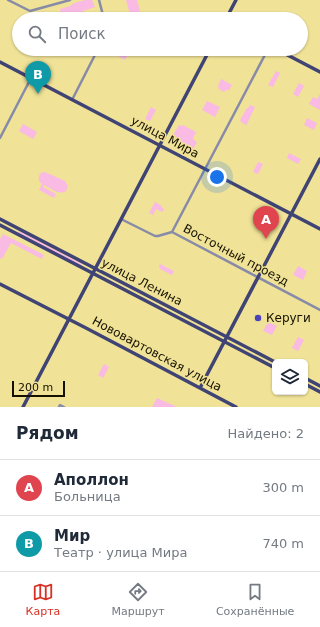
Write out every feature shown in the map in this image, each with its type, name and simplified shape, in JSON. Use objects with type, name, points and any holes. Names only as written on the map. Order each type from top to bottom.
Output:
[{"type":"main road","points":[[230,12],[236,0]]},
{"type":"main road","points":[[23,407],[206,56]]},
{"type":"main road","points":[[289,56],[320,72]]},
{"type":"main road","name":"улица Мира","points":[[0,62],[320,229]]},
{"type":"main road","points":[[200,388],[320,159]]},
{"type":"main road","name":"улица Ленина","points":[[0,219],[272,360]]},
{"type":"main road","name":"улица Ленина","points":[[0,225],[272,366]]},
{"type":"main road","points":[[80,267],[83,266],[82,262]]},
{"type":"main road","name":"Нововартовская улица","points":[[0,284],[236,407]]},
{"type":"main road","points":[[308,380],[320,386]]},
{"type":"main road","points":[[308,386],[320,392]]},
{"type":"street","points":[[8,0],[30,11],[70,0]]},
{"type":"street","points":[[99,0],[102,12]]},
{"type":"street","points":[[72,100],[94,56]]},
{"type":"street","points":[[172,232],[264,56]]},
{"type":"street","points":[[0,138],[31,78]]},
{"type":"street","name":"Восточный проезд","points":[[122,219],[156,236],[172,232],[320,310]]},
{"type":"street","points":[[119,286],[119,283],[121,282]]},
{"type":"street","points":[[196,327],[200,326],[198,322]]},
{"type":"street","points":[[252,356],[252,353],[255,352]]},
{"type":"street","points":[[59,406],[64,407]]},
{"type":"shaded area","points":[[92,0],[95,7],[83,12],[60,12],[60,9],[74,3]]},
{"type":"shaded area","points":[[126,0],[137,0],[140,12],[129,11]]},
{"type":"shaded area","points":[[118,56],[127,56],[125,60]]},
{"type":"shaded area","points":[[276,71],[280,73],[273,87],[268,85]]},
{"type":"shaded area","points":[[221,79],[232,85],[229,90],[224,92],[219,89],[218,86]]},
{"type":"shaded area","points":[[299,83],[304,86],[298,97],[293,94]]},
{"type":"shaded area","points":[[320,94],[320,110],[309,104],[313,97],[317,99]]},
{"type":"shaded area","points":[[207,101],[220,107],[215,117],[202,110]]},
{"type":"shaded area","points":[[250,105],[255,107],[246,125],[240,120]]},
{"type":"shaded area","points":[[151,107],[156,110],[150,121],[145,119]]},
{"type":"shaded area","points":[[307,118],[317,123],[314,130],[304,125]]},
{"type":"shaded area","points":[[23,124],[37,132],[33,139],[19,131]]},
{"type":"shaded area","points":[[179,125],[183,125],[196,132],[193,139],[197,142],[191,153],[169,142]]},
{"type":"shaded area","points":[[289,153],[301,159],[298,164],[287,158]]},
{"type":"shaded area","points":[[258,162],[263,164],[258,174],[253,172]]},
{"type":"shaded area","points":[[45,172],[65,181],[68,186],[66,191],[61,193],[44,185],[43,187],[56,194],[54,198],[39,190],[42,184],[39,181],[39,176]]},
{"type":"shaded area","points":[[155,202],[164,209],[162,212],[156,209],[153,215],[149,213]]},
{"type":"shaded area","points":[[19,231],[82,265],[81,266],[18,233]]},
{"type":"shaded area","points":[[3,234],[44,255],[42,259],[11,243],[2,259],[0,258],[0,239]]},
{"type":"shaded area","points":[[160,264],[174,271],[172,275],[160,269]]},
{"type":"shaded area","points":[[298,266],[307,271],[303,280],[293,275]]},
{"type":"shaded area","points":[[268,322],[277,326],[272,335],[263,331]]},
{"type":"shaded area","points":[[298,337],[304,340],[298,351],[292,348]]},
{"type":"shaded area","points":[[104,364],[109,367],[103,378],[98,375]]},
{"type":"shaded area","points":[[157,398],[177,407],[152,407]]},
{"type":"place","name":"Мир","points":[[38,94]]},
{"type":"place","name":"Аполлон","points":[[266,239]]},
{"type":"place","name":"Керуги","points":[[258,318]]}]
